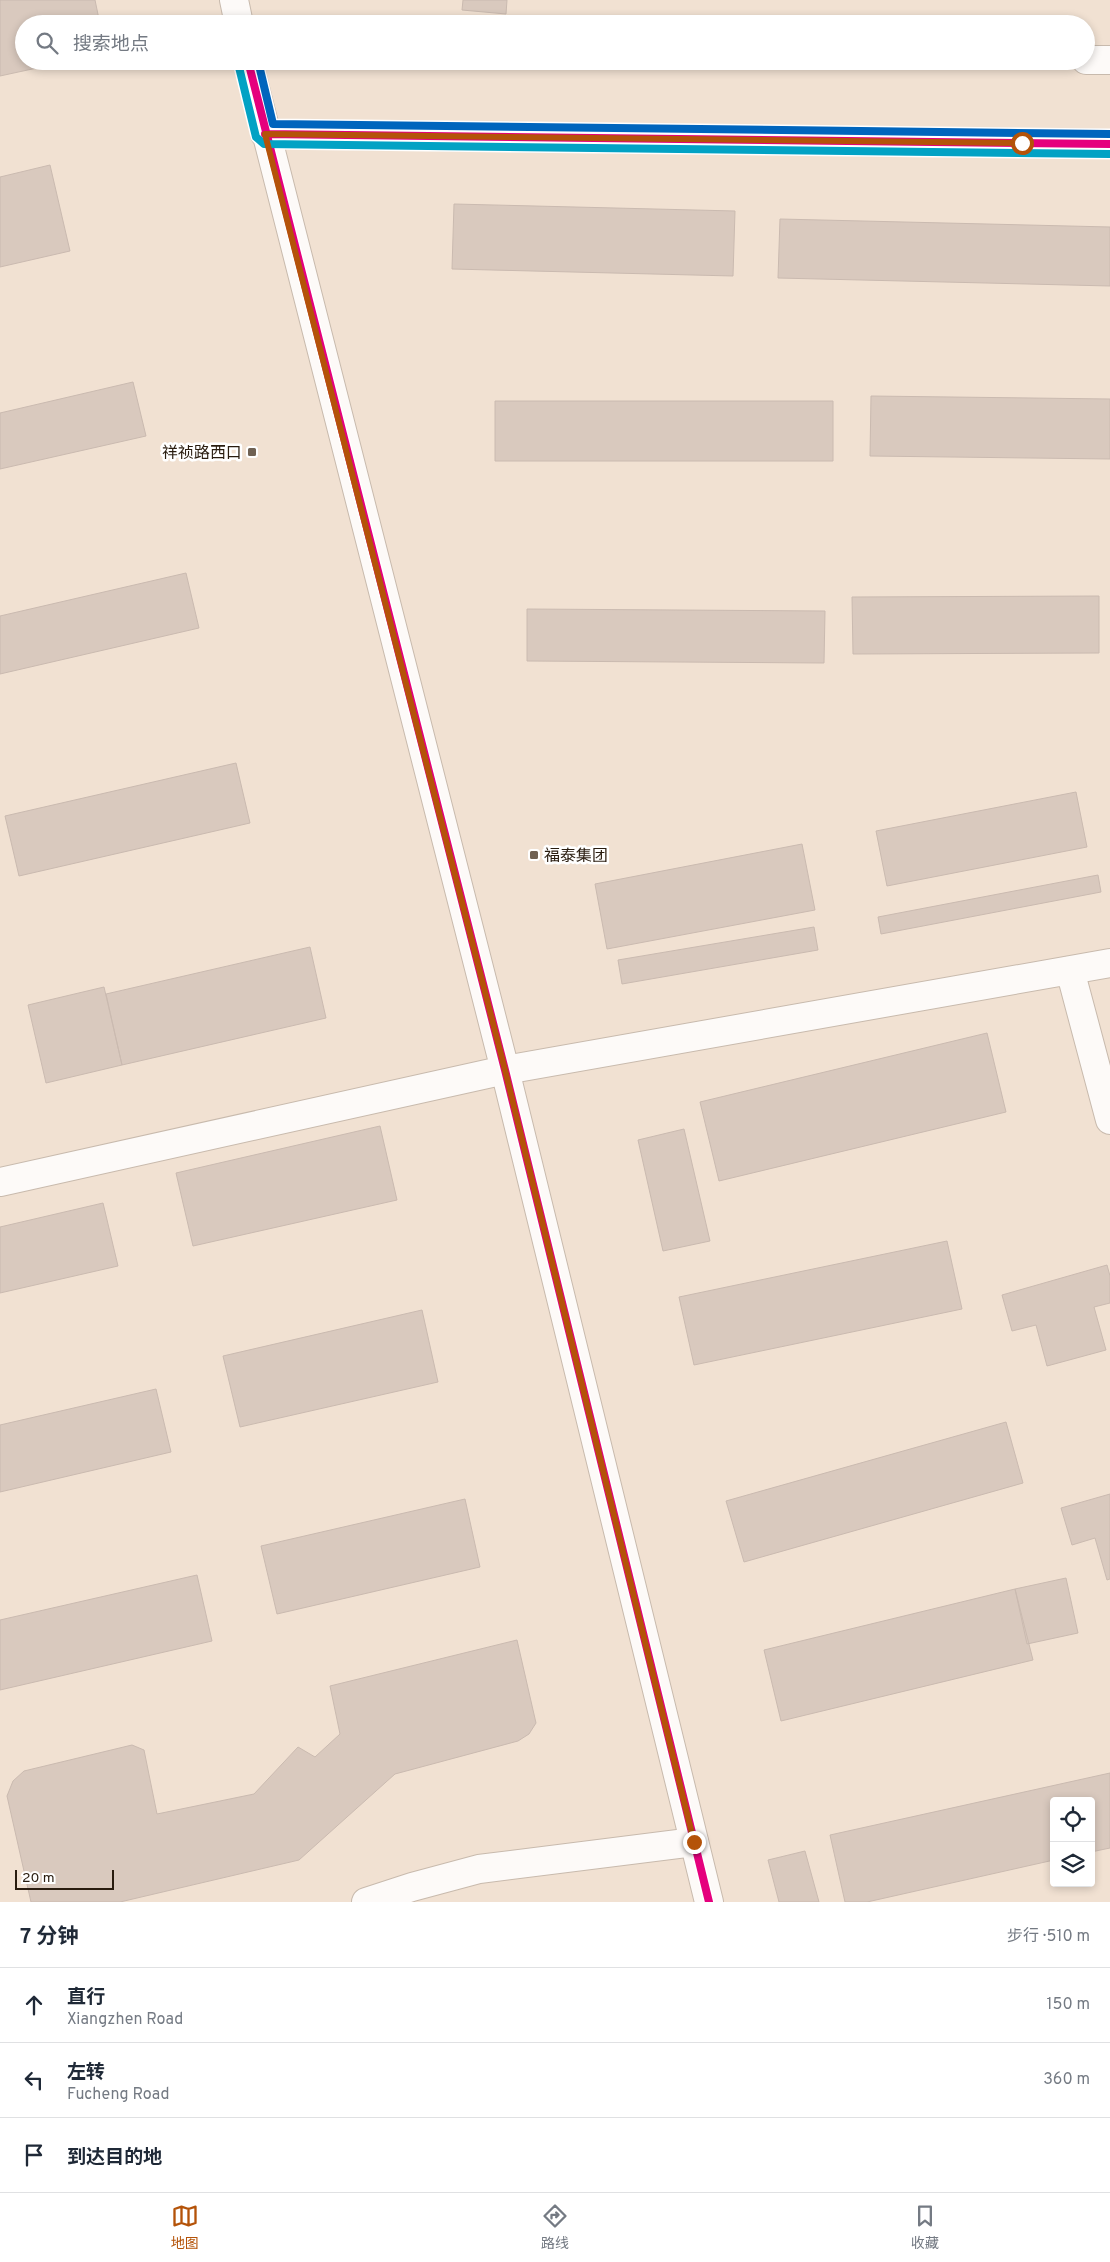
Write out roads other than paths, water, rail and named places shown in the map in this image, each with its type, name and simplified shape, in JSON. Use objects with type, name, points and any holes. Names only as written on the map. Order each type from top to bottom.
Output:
[{"type":"street","points":[[234,0],[237,15]]},
{"type":"street","points":[[1095,60],[1110,60]]},
{"type":"street","points":[[250,70],[505,1070],[709,1902]]},
{"type":"street","points":[[265,134],[1110,144]]},
{"type":"street","points":[[0,1182],[505,1070],[1110,963]]},
{"type":"street","points":[[1070,970],[1110,1120]]},
{"type":"street","points":[[366,1902],[412,1886],[479,1869],[694,1842]]},
{"type":"place","name":"祥祯路西口","points":[[252,452]]},
{"type":"place","name":"福泰集团","points":[[534,855]]}]
